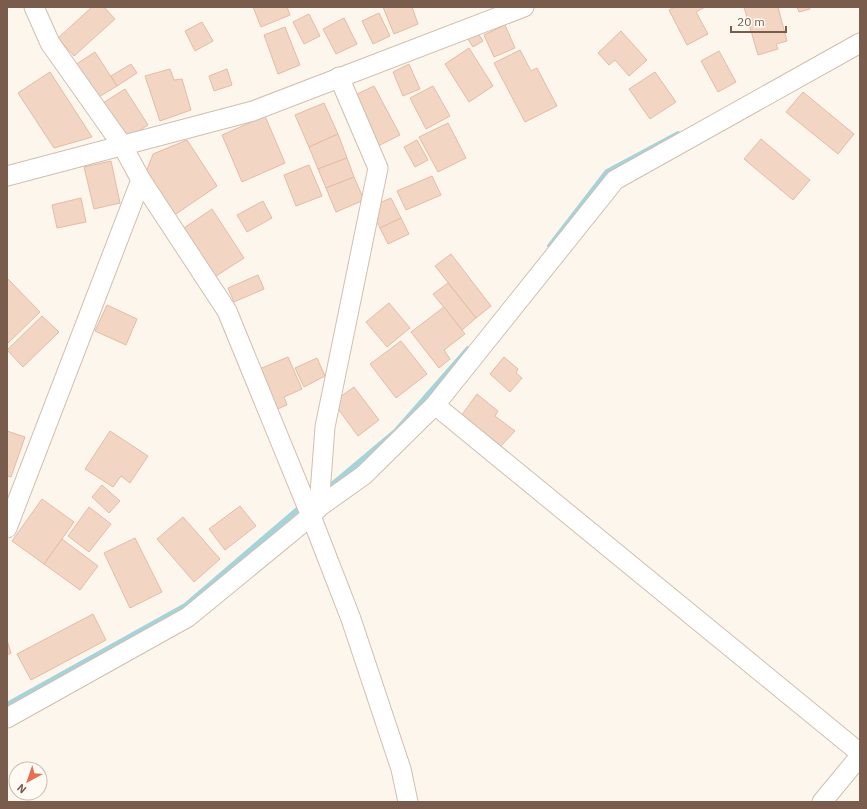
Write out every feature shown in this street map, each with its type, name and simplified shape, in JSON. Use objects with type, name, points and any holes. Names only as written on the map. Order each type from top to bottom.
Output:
[{"type":"street","points":[[34,7],[50,44],[122,145],[140,180],[227,311],[315,512],[401,769],[408,802]]},
{"type":"street","points":[[7,176],[253,111],[524,7]]},
{"type":"street","points":[[7,718],[188,617],[315,512],[364,475],[435,405],[615,180],[860,43]]},
{"type":"street","points":[[315,512],[325,426],[378,168],[339,77]]},
{"type":"street","points":[[7,528],[140,180]]},
{"type":"street","points":[[435,405],[860,753]]},
{"type":"street","points":[[822,802],[860,756]]},
{"type":"building","points":[[92,7],[104,7],[115,19],[74,56],[58,38]]},
{"type":"building","points":[[253,7],[287,7],[290,15],[261,27]]},
{"type":"building","points":[[383,7],[412,7],[418,24],[394,34]]},
{"type":"building","points":[[675,7],[705,7],[696,12],[708,34],[687,45],[669,10]]},
{"type":"building","points":[[744,7],[778,7],[787,41],[776,44],[778,49],[758,55]]},
{"type":"building","points":[[797,7],[810,7],[810,9],[799,12]]},
{"type":"building","points":[[379,13],[390,36],[373,44],[362,21]]},
{"type":"building","points":[[309,14],[320,36],[304,44],[293,22]]},
{"type":"building","points":[[344,18],[357,44],[336,54],[323,29]]},
{"type":"building","points":[[202,22],[213,41],[195,51],[185,31]]},
{"type":"building","points":[[505,25],[515,48],[494,57],[484,35]]},
{"type":"building","points":[[285,27],[300,65],[278,74],[264,35]]},
{"type":"building","points":[[476,30],[483,41],[473,47],[466,36]]},
{"type":"building","points":[[621,31],[647,60],[629,76],[615,60],[609,65],[598,53]]},
{"type":"building","points":[[469,48],[493,86],[469,102],[445,64]]},
{"type":"building","points":[[520,50],[531,71],[537,68],[557,106],[525,122],[494,63]]},
{"type":"building","points":[[719,51],[736,82],[718,92],[701,61]]},
{"type":"building","points":[[95,52],[117,86],[97,98],[75,65]]},
{"type":"building","points":[[131,64],[137,73],[117,86],[111,76]]},
{"type":"building","points":[[409,64],[420,89],[403,96],[393,72]]},
{"type":"building","points":[[170,69],[174,80],[182,79],[191,110],[160,121],[145,76]]},
{"type":"building","points":[[227,69],[232,85],[214,91],[209,76]]},
{"type":"building","points":[[50,72],[92,137],[54,148],[18,93]]},
{"type":"building","points":[[655,72],[676,102],[650,119],[629,89]]},
{"type":"building","points":[[374,86],[400,135],[378,146],[353,96]]},
{"type":"building","points":[[433,86],[450,116],[426,129],[410,98]]},
{"type":"building","points":[[125,89],[148,125],[126,139],[103,103]]},
{"type":"building","points":[[803,92],[854,134],[838,154],[786,112]]},
{"type":"building","points":[[324,103],[338,134],[309,147],[295,115]]},
{"type":"building","points":[[265,116],[285,163],[242,182],[222,135]]},
{"type":"building","points":[[448,123],[466,158],[438,172],[419,137]]},
{"type":"building","points":[[338,134],[347,158],[318,169],[309,147]]},
{"type":"building","points":[[761,139],[810,180],[793,200],[744,159]]},
{"type":"building","points":[[187,140],[217,186],[173,216],[145,175],[153,154]]},
{"type":"building","points":[[417,140],[428,160],[415,167],[404,147]]},
{"type":"building","points":[[347,158],[354,177],[326,188],[318,169]]},
{"type":"building","points":[[111,161],[120,203],[94,209],[84,167]]},
{"type":"building","points":[[309,165],[322,196],[296,206],[284,175]]},
{"type":"building","points":[[432,176],[441,195],[406,210],[397,191]]},
{"type":"building","points":[[354,177],[364,200],[336,212],[326,188]]},
{"type":"building","points":[[81,198],[86,222],[57,228],[52,205]]},
{"type":"building","points":[[391,198],[401,218],[380,228],[370,207]]},
{"type":"building","points":[[263,201],[272,218],[247,232],[237,215]]},
{"type":"building","points":[[212,209],[244,258],[213,278],[181,230]]},
{"type":"building","points":[[401,218],[409,234],[388,244],[380,228]]},
{"type":"building","points":[[451,254],[491,306],[476,318],[435,266]]},
{"type":"building","points":[[258,275],[264,289],[234,302],[228,288]]},
{"type":"building","points":[[7,278],[40,312],[7,344]]},
{"type":"building","points":[[448,283],[476,318],[462,330],[433,294]]},
{"type":"building","points":[[389,303],[410,328],[387,347],[366,322]]},
{"type":"building","points":[[107,305],[137,319],[126,345],[95,331]]},
{"type":"building","points":[[444,307],[465,334],[444,350],[450,359],[439,368],[411,332]]},
{"type":"building","points":[[42,316],[59,332],[23,367],[7,350]]},
{"type":"building","points":[[401,341],[427,374],[396,398],[370,364]]},
{"type":"building","points":[[288,357],[302,389],[284,397],[287,405],[275,410],[257,370]]},
{"type":"building","points":[[504,357],[518,369],[516,373],[522,378],[510,392],[490,374]]},
{"type":"building","points":[[317,358],[325,376],[304,387],[295,368]]},
{"type":"building","points":[[354,387],[379,420],[358,436],[333,402]]},
{"type":"building","points":[[477,394],[498,411],[495,416],[515,431],[499,448],[461,416]]},
{"type":"building","points":[[7,431],[25,437],[11,477],[7,476]]},
{"type":"building","points":[[110,431],[148,456],[130,483],[121,476],[113,487],[85,469]]},
{"type":"building","points":[[102,485],[120,501],[109,513],[92,497]]},
{"type":"building","points":[[42,499],[74,522],[44,564],[12,541]]},
{"type":"building","points":[[240,506],[256,526],[225,550],[209,529]]},
{"type":"building","points":[[89,507],[111,524],[89,552],[68,536]]},
{"type":"building","points":[[183,517],[220,559],[194,582],[157,539]]},
{"type":"building","points":[[135,538],[162,592],[130,608],[104,553]]},
{"type":"building","points":[[62,539],[98,566],[80,590],[44,564]]},
{"type":"building","points":[[93,614],[106,640],[31,680],[17,654]]},
{"type":"building","points":[[7,640],[11,653],[7,655]]},
{"type":"waterway","points":[[550,246],[607,172],[678,134]]},
{"type":"waterway","points":[[324,490],[396,431],[468,349]]},
{"type":"waterway","points":[[7,705],[185,606],[303,505]]}]
